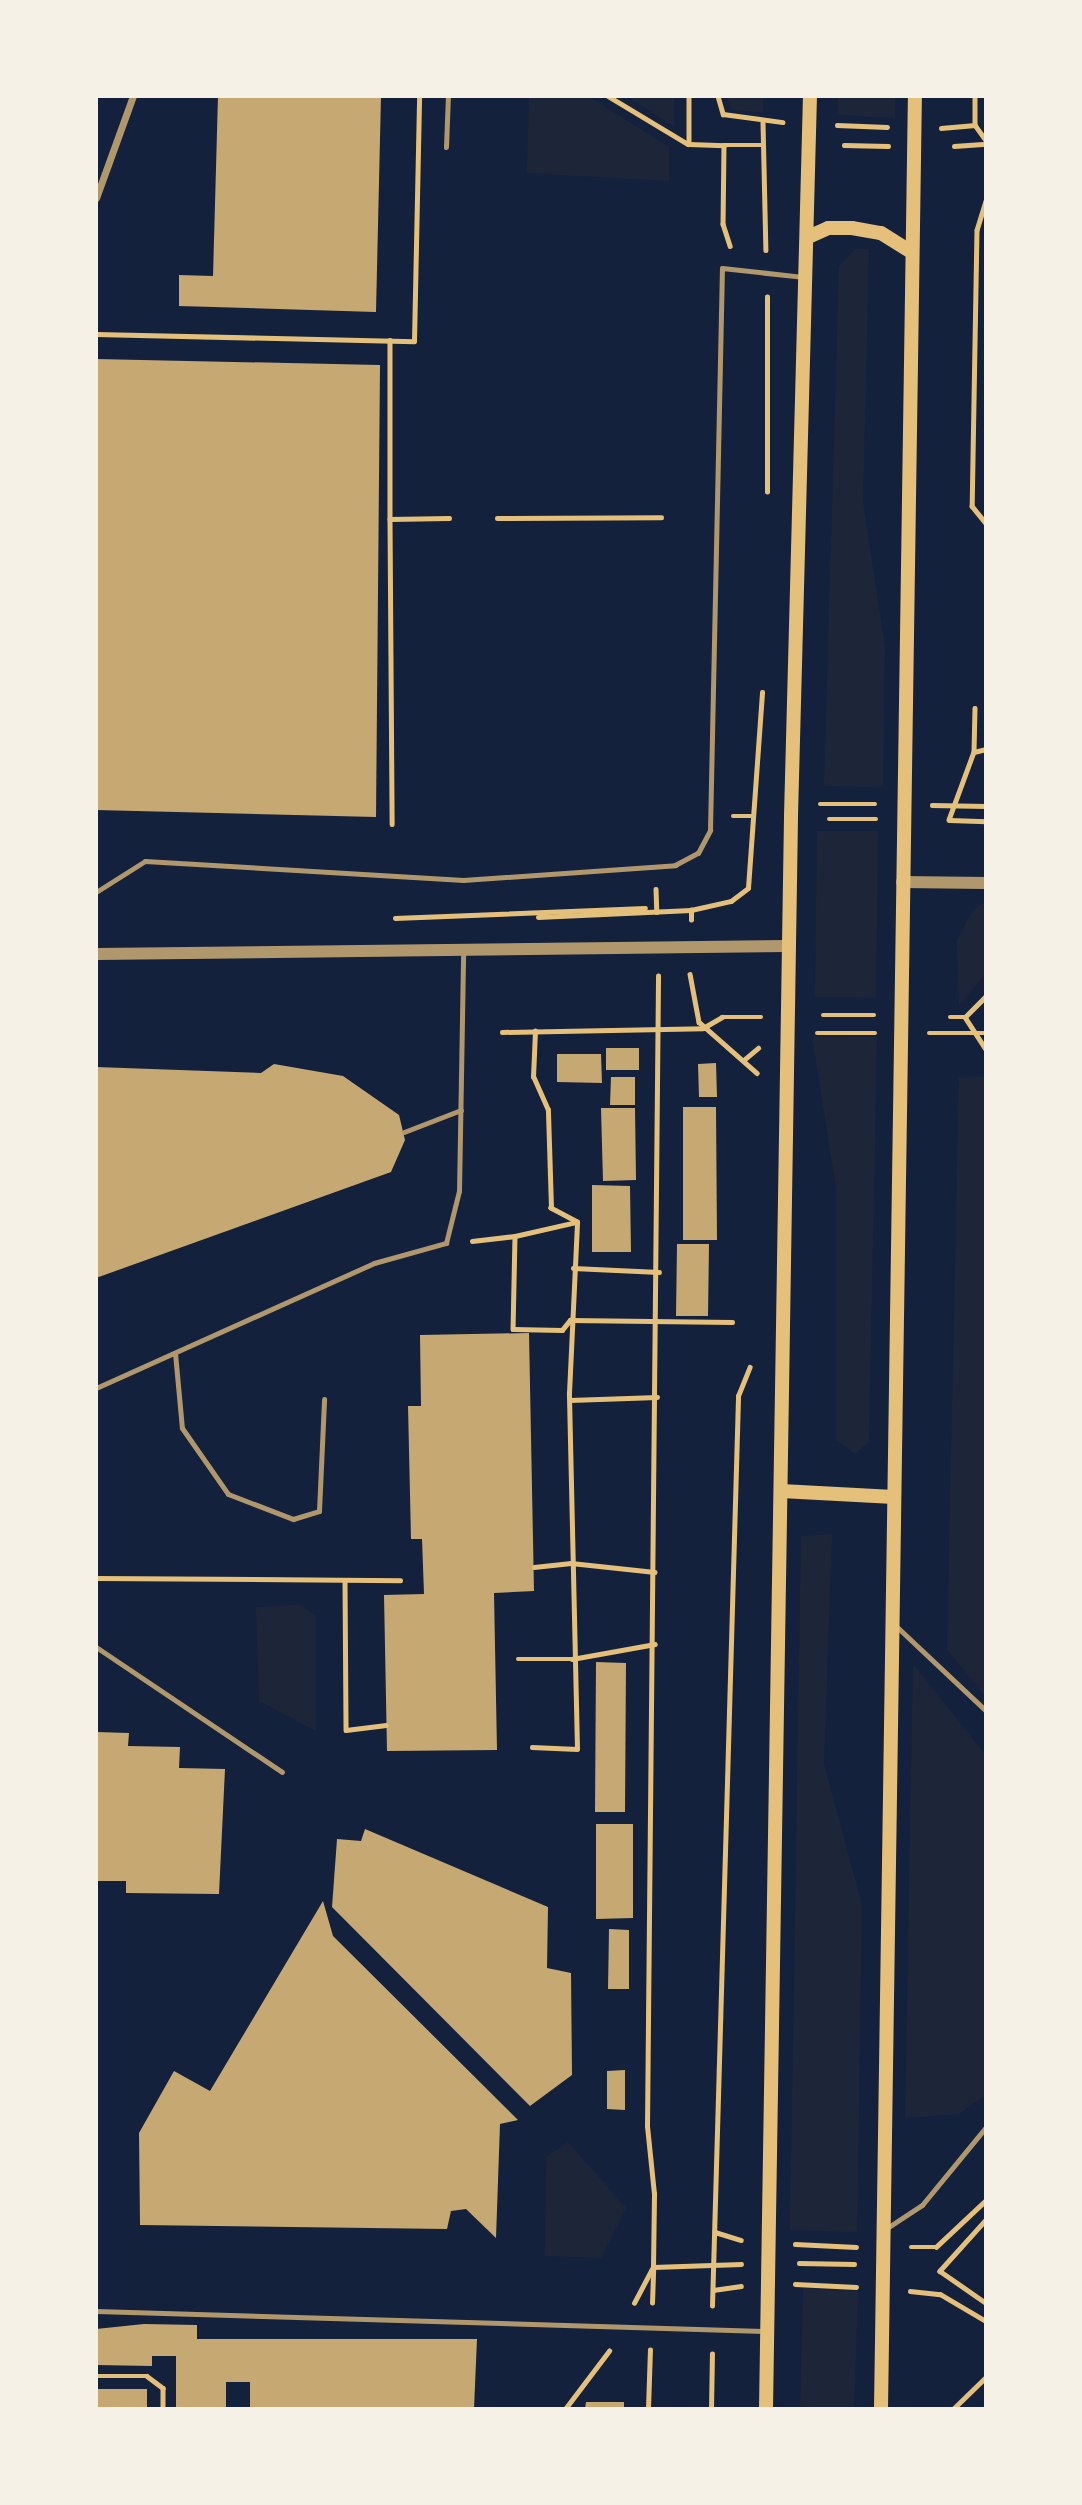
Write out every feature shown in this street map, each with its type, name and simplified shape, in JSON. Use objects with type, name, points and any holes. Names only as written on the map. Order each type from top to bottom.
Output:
[{"type":"main road","points":[[766,2409],[765,2331],[790,946],[808,278],[810,96]]},
{"type":"main road","points":[[881,2409],[915,96]]},
{"type":"main road","points":[[808,237],[828,228],[852,228],[881,233],[911,252]]},
{"type":"main road","points":[[781,1491],[894,1497]]},
{"type":"street","points":[[96,198],[132,115],[133,96]]},
{"type":"street","points":[[902,882],[986,883]]},
{"type":"street","points":[[96,954],[790,946]]},
{"type":"lane","points":[[446,147],[448,96]]},
{"type":"lane","points":[[96,892],[145,861],[463,880],[655,867],[698,853],[710,830],[722,268],[808,278]]},
{"type":"lane","points":[[96,1388],[374,1264],[446,1243],[458,1191],[463,950]]},
{"type":"lane","points":[[404,1132],[461,1110]]},
{"type":"lane","points":[[175,1353],[182,1428],[228,1494],[293,1519],[319,1511],[324,1399]]},
{"type":"lane","points":[[891,1622],[986,1711]]},
{"type":"lane","points":[[96,1647],[282,1772]]},
{"type":"lane","points":[[882,2231],[922,2205],[986,2127]]},
{"type":"lane","points":[[96,2311],[765,2331]]},
{"type":"path","points":[[96,334],[414,341],[419,96]]},
{"type":"path","points":[[608,96],[689,144],[763,145]]},
{"type":"path","points":[[689,96],[689,144]]},
{"type":"path","points":[[718,96],[723,114],[763,122],[767,274],[767,496]]},
{"type":"path","points":[[954,146],[986,142],[975,125],[975,96]]},
{"type":"path","points":[[844,125],[894,127]]},
{"type":"path","points":[[951,128],[975,125]]},
{"type":"path","points":[[724,145],[723,224],[739,270]]},
{"type":"path","points":[[845,145],[894,146]]},
{"type":"path","points":[[986,201],[977,230],[972,506],[986,523]]},
{"type":"path","points":[[390,340],[392,824]]},
{"type":"path","points":[[497,518],[661,517]]},
{"type":"path","points":[[390,519],[449,518]]},
{"type":"path","points":[[691,910],[731,901],[748,888],[762,685]]},
{"type":"path","points":[[975,708],[974,752],[949,820],[986,821]]},
{"type":"path","points":[[974,752],[986,749]]},
{"type":"path","points":[[829,804],[880,804]]},
{"type":"path","points":[[954,806],[986,806]]},
{"type":"path","points":[[829,819],[891,820]]},
{"type":"path","points":[[655,867],[657,923]]},
{"type":"path","points":[[395,918],[646,908]]},
{"type":"path","points":[[565,2409],[622,2327],[653,2267],[647,2126],[662,1028],[658,971]]},
{"type":"path","points":[[690,983],[703,1028],[762,1079]]},
{"type":"path","points":[[950,1017],[965,1017],[986,996]]},
{"type":"path","points":[[823,1015],[888,1015]]},
{"type":"path","points":[[502,1032],[703,1028],[722,1017],[776,1016]]},
{"type":"path","points":[[965,1017],[986,1049]]},
{"type":"path","points":[[535,1031],[533,1077],[548,1110],[551,1208],[577,1222]]},
{"type":"path","points":[[823,1033],[891,1032]]},
{"type":"path","points":[[954,1033],[986,1033]]},
{"type":"path","points":[[446,1243],[515,1237],[577,1222]]},
{"type":"path","points":[[532,1747],[577,1749],[572,1659],[570,1320],[577,1222]]},
{"type":"path","points":[[515,1237],[513,1329],[562,1331],[570,1320]]},
{"type":"path","points":[[573,1268],[659,1272]]},
{"type":"path","points":[[570,1320],[659,1318],[732,1322]]},
{"type":"path","points":[[711,2409],[738,1396],[751,1360]]},
{"type":"path","points":[[570,1400],[657,1397]]},
{"type":"path","points":[[534,1567],[571,1563],[655,1572]]},
{"type":"path","points":[[96,1578],[400,1580]]},
{"type":"path","points":[[345,1580],[346,1730],[386,1725]]},
{"type":"path","points":[[518,1659],[572,1659],[655,1644]]},
{"type":"path","points":[[936,2247],[986,2200]]},
{"type":"path","points":[[986,2220],[940,2271],[986,2303]]},
{"type":"path","points":[[715,2232],[750,2243]]},
{"type":"path","points":[[800,2244],[868,2248]]},
{"type":"path","points":[[799,2263],[862,2264]]},
{"type":"path","points":[[653,2267],[743,2264]]},
{"type":"path","points":[[800,2284],[864,2287]]},
{"type":"path","points":[[713,2290],[750,2285]]},
{"type":"path","points":[[940,2294],[986,2321]]},
{"type":"path","points":[[96,2376],[148,2376],[163,2388],[163,2409]]},
{"type":"path","points":[[953,2409],[986,2377]]},
{"type":"shaded area","points":[[529,96],[588,96],[669,147],[669,181],[527,173]]},
{"type":"shaded area","points":[[627,96],[674,96],[674,127]]},
{"type":"shaded area","points":[[726,96],[763,96],[763,112],[732,110]]},
{"type":"shaded area","points":[[838,96],[895,96],[895,118],[838,115]]},
{"type":"shaded area","points":[[855,249],[869,249],[863,502],[885,647],[883,787],[824,786],[839,266]]},
{"type":"shaded area","points":[[817,831],[878,831],[876,998],[815,997]]},
{"type":"shaded area","points":[[986,901],[986,973],[959,1006],[957,940],[972,911]]},
{"type":"shaded area","points":[[812,1036],[877,1037],[869,1442],[855,1454],[836,1440],[836,1188]]},
{"type":"shaded area","points":[[986,1076],[986,1697],[947,1650],[959,1078]]},
{"type":"shaded area","points":[[832,1534],[824,1764],[862,1905],[857,2232],[790,2230],[801,1536]]},
{"type":"shaded area","points":[[301,1605],[316,1616],[316,1731],[259,1701],[256,1607]]},
{"type":"shaded area","points":[[913,1664],[986,1755],[986,2095],[959,2114],[905,2118]]},
{"type":"shaded area","points":[[568,2142],[626,2208],[601,2258],[545,2256],[546,2157]]},
{"type":"shaded area","points":[[803,2288],[858,2291],[854,2409],[800,2409]]},
{"type":"building","points":[[218,96],[381,96],[376,312],[179,306],[179,275],[213,276]]},
{"type":"building","points":[[96,359],[380,365],[376,817],[96,810]]},
{"type":"building","points":[[606,1048],[639,1048],[639,1070],[606,1070]]},
{"type":"building","points":[[557,1054],[601,1054],[602,1083],[557,1082]]},
{"type":"building","points":[[716,1063],[717,1097],[699,1097],[698,1064]]},
{"type":"building","points":[[274,1064],[343,1076],[399,1115],[405,1140],[391,1172],[96,1278],[96,1067],[261,1073]]},
{"type":"building","points":[[611,1077],[635,1077],[635,1105],[610,1105]]},
{"type":"building","points":[[683,1107],[716,1107],[717,1240],[683,1240]]},
{"type":"building","points":[[601,1108],[635,1108],[636,1180],[603,1181]]},
{"type":"building","points":[[592,1185],[630,1186],[631,1252],[592,1252]]},
{"type":"building","points":[[677,1244],[709,1244],[708,1316],[676,1316]]},
{"type":"building","points":[[529,1333],[534,1591],[494,1593],[497,1750],[387,1751],[384,1595],[424,1594],[422,1539],[411,1539],[408,1406],[421,1406],[420,1335]]},
{"type":"building","points":[[596,1662],[626,1663],[625,1812],[595,1812]]},
{"type":"building","points":[[96,1732],[129,1733],[128,1746],[180,1747],[179,1768],[225,1769],[219,1894],[126,1893],[126,1881],[96,1881]]},
{"type":"building","points":[[596,1824],[633,1824],[633,1918],[596,1919]]},
{"type":"building","points":[[365,1829],[548,1907],[547,1968],[571,1973],[572,2075],[530,2106],[332,1907],[337,1839],[361,1841]]},
{"type":"building","points":[[323,1901],[333,1936],[518,2120],[500,2124],[496,2238],[466,2209],[451,2211],[447,2229],[140,2225],[139,2133],[174,2071],[210,2091]]},
{"type":"building","points":[[609,1929],[629,1930],[629,1989],[608,1989]]},
{"type":"building","points":[[625,2070],[625,2110],[607,2109],[607,2071]]},
{"type":"building","points":[[144,2324],[197,2325],[197,2339],[477,2339],[474,2409],[250,2409],[250,2382],[226,2382],[226,2409],[176,2409],[176,2356],[152,2356],[152,2366],[96,2365],[96,2329]]},
{"type":"building","points":[[96,2389],[147,2389],[147,2409],[96,2409]]},
{"type":"building","points":[[586,2402],[624,2402],[624,2409],[585,2409]]}]
